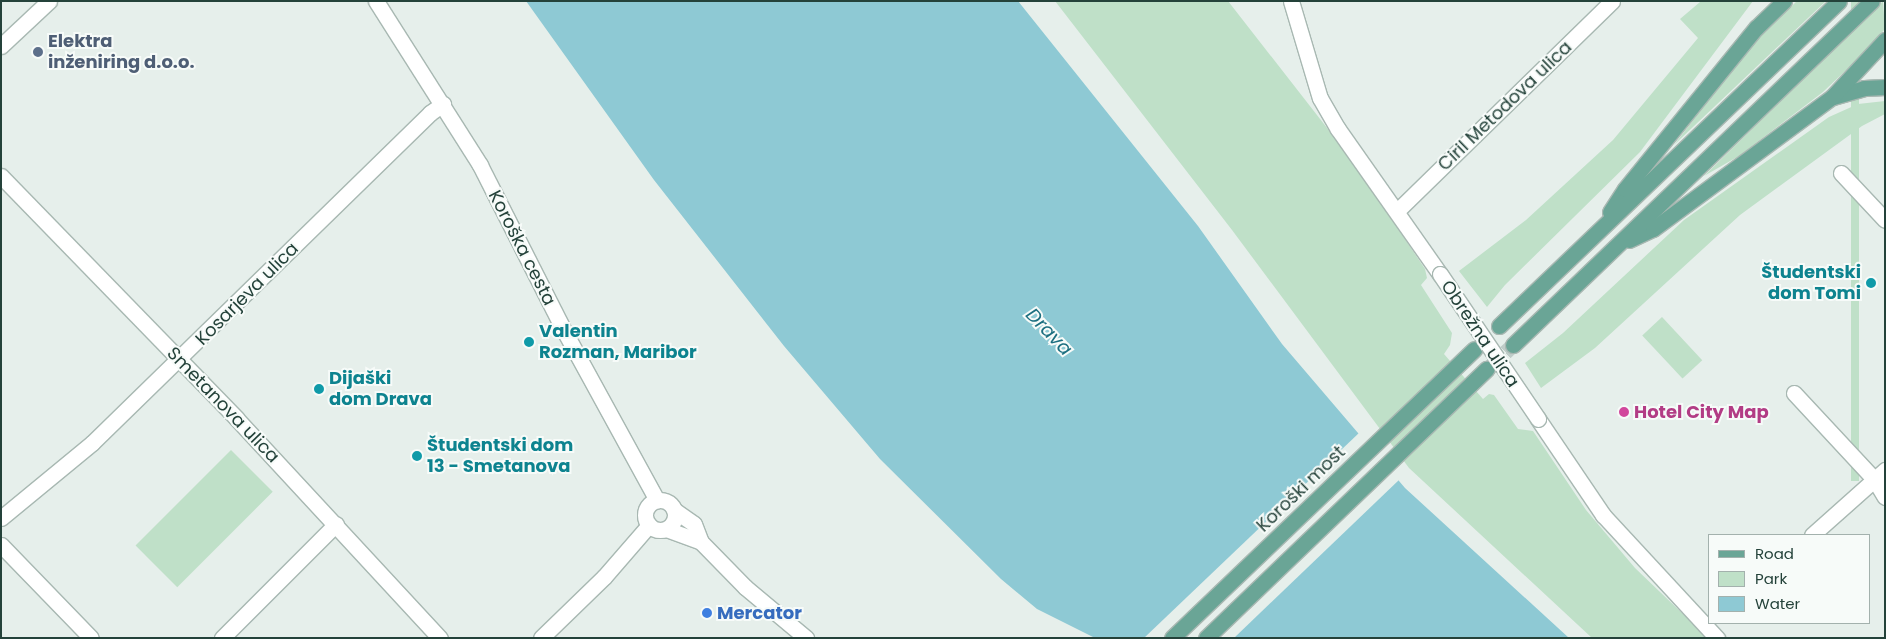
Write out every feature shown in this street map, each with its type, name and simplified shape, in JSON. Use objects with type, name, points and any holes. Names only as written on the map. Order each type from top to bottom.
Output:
[{"type":"main road","points":[[1756,28],[1769,1]]},
{"type":"main road","points":[[1597,232],[1625,189],[1756,28],[1784,1]]},
{"type":"main road","points":[[1499,326],[1838,1]]},
{"type":"main road","points":[[1513,345],[1872,1]]},
{"type":"main road","points":[[1617,247],[1653,229],[1832,97],[1885,40]]},
{"type":"main road","points":[[1832,97],[1864,88],[1885,87]]},
{"type":"main road","name":"Koroški most","points":[[1172,638],[1474,349]]},
{"type":"main road","points":[[1206,638],[1488,369]]},
{"type":"street","points":[[1,46],[49,1]]},
{"type":"street","name":"Koroška cesta","points":[[376,1],[480,165],[561,326],[656,500]]},
{"type":"street","name":"Obrežna ulica","points":[[1291,1],[1320,98],[1338,129],[1398,210],[1603,515],[1712,630]]},
{"type":"street","name":"Ciril Metodova ulica","points":[[1398,210],[1612,1]]},
{"type":"street","name":"Kosarjeva ulica","points":[[1,518],[92,443],[180,360],[430,113],[443,104]]},
{"type":"street","points":[[1841,173],[1885,220]]},
{"type":"street","name":"Smetanova ulica","points":[[1,176],[336,524],[440,638]]},
{"type":"street","points":[[1794,393],[1880,475],[1885,497]]},
{"type":"street","points":[[1813,534],[1880,475]]},
{"type":"street","points":[[701,542],[666,529],[657,530],[648,525],[645,510],[656,500],[666,501],[674,510],[694,524],[701,542],[745,587],[806,638]]},
{"type":"street","points":[[666,529],[673,522],[674,510]]},
{"type":"street","points":[[222,638],[336,524]]},
{"type":"street","points":[[541,638],[610,571],[648,525]]},
{"type":"street","points":[[1,545],[91,638]]},
{"type":"green space","points":[[1055,1],[1228,1],[1352,160],[1425,269],[1427,278],[1421,285],[1452,333],[1450,345],[1444,354],[1483,399],[1489,394],[1494,395],[1518,429],[1533,431],[1586,510],[1635,568],[1708,638],[1592,638],[1409,468],[1232,230]]},
{"type":"green space","points":[[1753,1],[1640,152],[1505,285],[1487,307],[1459,271],[1526,220],[1613,140],[1698,38],[1680,19],[1700,2]]},
{"type":"green space","points":[[1797,1],[1826,1],[1674,145],[1752,44]]},
{"type":"green space","points":[[1851,1],[1859,1],[1859,481],[1851,481]]},
{"type":"green space","points":[[1883,1],[1885,29],[1859,58],[1823,92],[1739,156],[1704,176]]},
{"type":"green space","points":[[1885,101],[1885,114],[1862,126],[1740,215],[1595,348],[1541,388],[1525,363],[1563,333],[1684,220],[1829,117],[1858,104]]},
{"type":"green space","points":[[1662,317],[1702,360],[1682,379],[1642,335]]},
{"type":"green space","points":[[231,450],[273,492],[177,587],[136,545]]},
{"type":"water","name":"Drava","points":[[526,1],[1018,1],[1198,226],[1282,344],[1405,488],[1569,638],[1095,638],[1037,609],[1001,579],[880,459],[784,346],[654,180]]},
{"type":"pier","points":[[1360,432],[1400,479],[1234,638],[1144,638]]},
{"type":"tunnel","points":[[1489,368],[1513,345]]},
{"type":"place","name":"Elektra inženiring d.o.o.","points":[[38,52]]},
{"type":"place","name":"Študentski dom Tomi","points":[[1871,283]]},
{"type":"place","name":"Valentin Rozman, Maribor","points":[[529,342]]},
{"type":"place","name":"Dijaški dom Drava","points":[[319,389]]},
{"type":"place","name":"Hotel City Map","points":[[1624,412]]},
{"type":"place","name":"Študentski dom 13 - Smetanova","points":[[417,456]]},
{"type":"place","name":"Mercator","points":[[707,613]]}]
